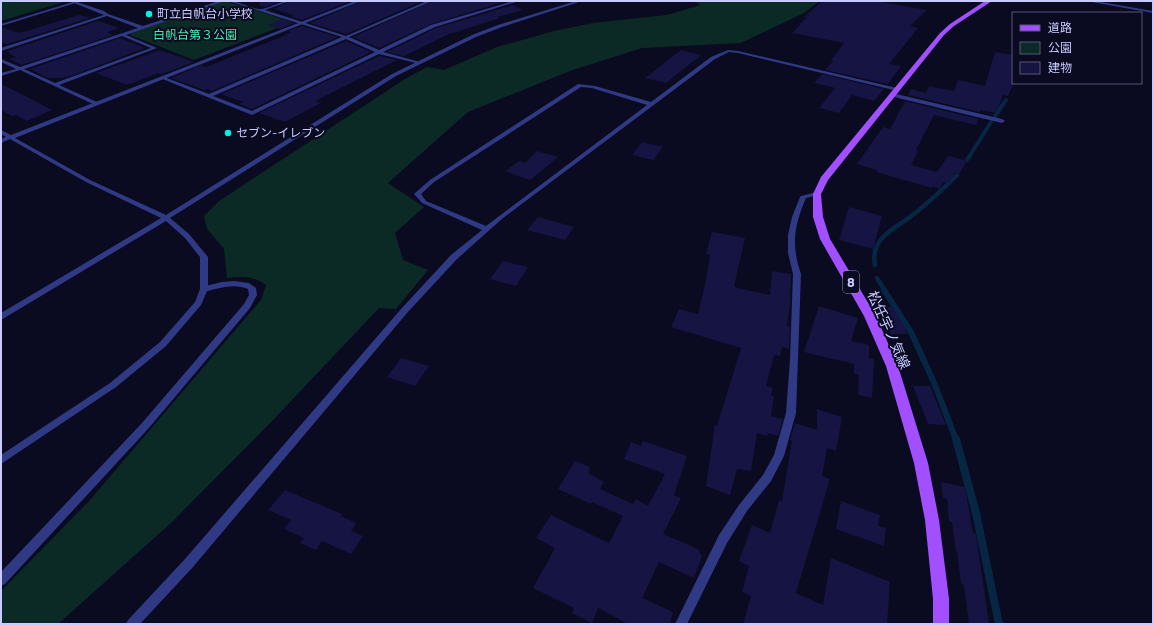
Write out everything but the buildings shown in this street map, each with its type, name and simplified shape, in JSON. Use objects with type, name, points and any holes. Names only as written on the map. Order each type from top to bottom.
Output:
[{"type":"main road","name":"松任宇ノ気線","points":[[941,624],[941,599],[933,536],[921,463],[892,366],[870,316],[825,239],[818,217],[817,194],[824,179],[942,34],[952,25],[989,1]]},
{"type":"street","points":[[1,75],[224,1]]},
{"type":"street","points":[[230,1],[303,23],[345,37],[380,52],[418,63]]},
{"type":"street","points":[[262,10],[288,1]]},
{"type":"street","points":[[1,141],[359,1]]},
{"type":"street","points":[[208,96],[430,1]]},
{"type":"street","points":[[162,78],[252,113],[433,26],[517,1]]},
{"type":"street","points":[[1,317],[166,218],[394,75],[480,33],[580,1]]},
{"type":"street","points":[[1088,1],[1153,12]]},
{"type":"street","points":[[1,25],[77,2],[143,28]]},
{"type":"street","points":[[1,50],[107,15]]},
{"type":"street","points":[[54,85],[155,48],[123,35]]},
{"type":"street","points":[[132,624],[189,563],[409,305],[454,257],[486,230],[713,58],[728,50],[895,92],[1002,121]]},
{"type":"street","points":[[1,60],[95,103]]},
{"type":"street","points":[[486,230],[424,202],[417,194],[432,181],[580,85],[593,87],[651,104]]},
{"type":"street","points":[[1,132],[88,181],[166,218],[187,236],[204,258],[205,270],[204,288],[198,303],[163,344],[113,384],[1,460]]},
{"type":"street","points":[[681,624],[723,539],[743,508],[767,478],[779,456],[790,414],[794,359],[797,274],[792,261],[790,237],[794,217],[802,197],[817,194]]},
{"type":"street","points":[[1,580],[145,426],[247,306],[253,295],[252,288],[245,284],[232,283],[204,288]]},
{"type":"green space","points":[[1,1],[67,1],[1,21]]},
{"type":"green space","points":[[696,1],[820,1],[804,13],[741,43],[642,48],[570,71],[468,112],[388,183],[424,207],[395,233],[403,260],[428,270],[396,309],[379,308],[274,419],[171,523],[58,624],[1,624],[1,591],[89,501],[261,300],[266,285],[262,282],[247,277],[227,278],[224,249],[207,229],[204,216],[219,201],[405,79],[427,67],[444,70],[497,47],[554,31],[593,23],[667,15],[700,5]]},
{"type":"green space","name":"白帆台第３公園","points":[[222,2],[228,2],[289,21],[288,24],[194,60],[130,35],[132,33]]},
{"type":"waterway","points":[[995,116],[1006,100]]},
{"type":"waterway","points":[[967,160],[991,122]]},
{"type":"waterway","points":[[875,265],[874,256],[879,241],[923,207],[957,175]]},
{"type":"waterway","points":[[877,278],[885,291]]},
{"type":"waterway","points":[[884,290],[911,332],[935,385],[956,440]]},
{"type":"waterway","points":[[956,439],[976,513],[999,624]]},
{"type":"place","name":"町立白帆台小学校","points":[[149,14]]},
{"type":"place","name":"セブン-イレブン","points":[[228,133]]}]
